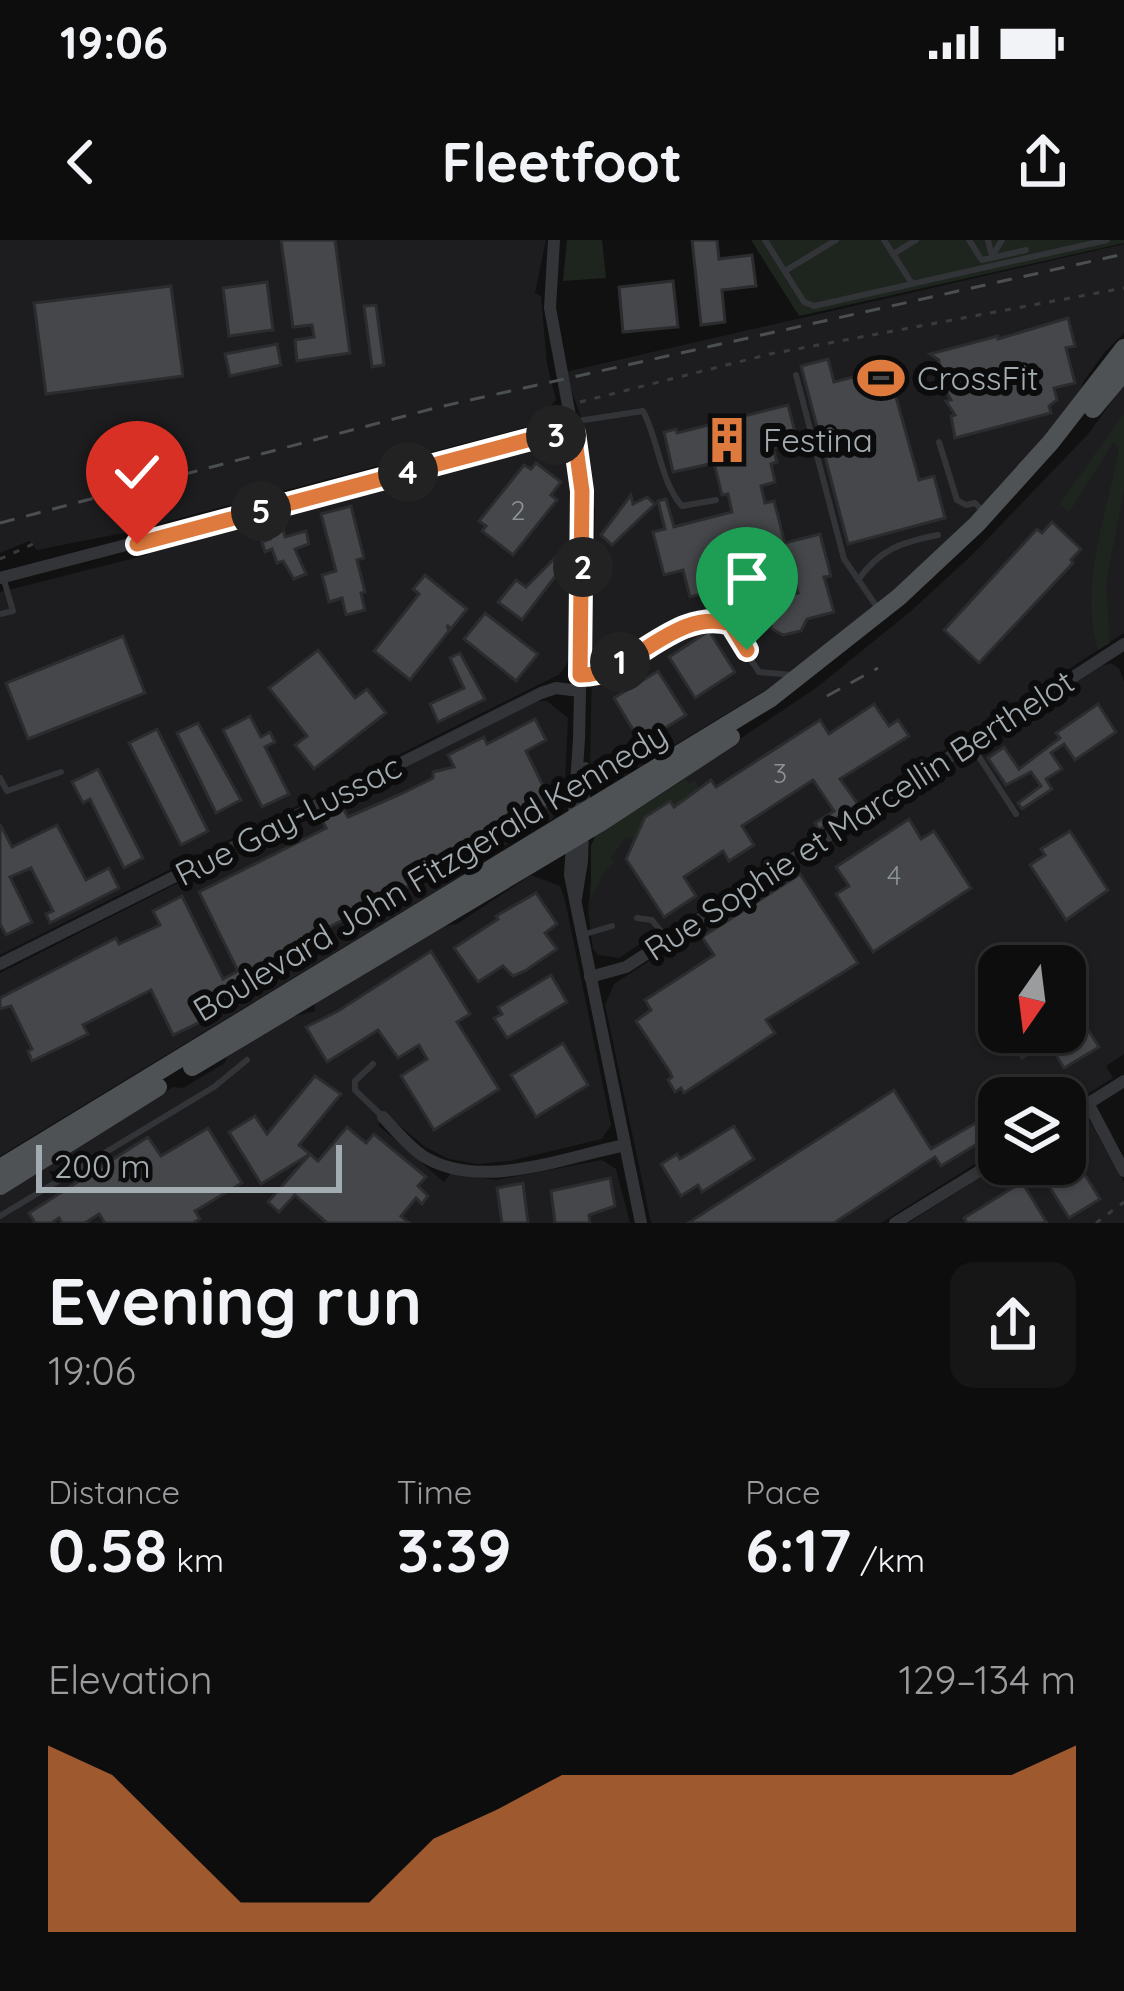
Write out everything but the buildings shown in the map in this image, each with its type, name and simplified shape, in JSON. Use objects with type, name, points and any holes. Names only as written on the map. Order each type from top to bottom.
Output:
[{"type":"main road","name":"Boulevard John Fitzgerald Kennedy","points":[[0,1186],[531,862],[630,785],[801,675],[986,514],[1052,442],[1124,347]]},
{"type":"main road","name":"Boulevard John Fitzgerald Kennedy","points":[[0,1168],[721,744],[904,608],[985,532],[1124,372]]},
{"type":"street","points":[[554,240],[550,308],[582,491],[576,899]]},
{"type":"street","points":[[2,578],[573,427]]},
{"type":"street","points":[[1121,645],[1124,663]]},
{"type":"street","name":"Rue Sophie et Marcellin Berthelot","points":[[590,977],[626,967],[1121,645]]},
{"type":"street","name":"Rue Gay-Lussac","points":[[0,964],[541,693],[556,688],[579,691]]},
{"type":"street","points":[[579,739],[590,781],[600,788],[630,785]]},
{"type":"street","points":[[585,768],[570,874],[641,1223]]},
{"type":"street","points":[[531,862],[550,864],[570,874]]},
{"type":"street","points":[[1124,1081],[1088,1103],[1124,1171]]},
{"type":"street","points":[[383,1117],[424,1156],[481,1171],[626,1145]]},
{"type":"street","points":[[895,1223],[978,1172]]},
{"type":"lane","points":[[765,240],[808,305],[912,284],[987,260],[1107,240]]},
{"type":"lane","points":[[785,272],[836,240]]},
{"type":"lane","points":[[884,240],[912,284]]},
{"type":"lane","points":[[893,254],[916,240]]},
{"type":"lane","points":[[970,240],[987,260]]},
{"type":"lane","points":[[987,260],[988,240]]},
{"type":"lane","points":[[987,260],[1002,240]]},
{"type":"lane","points":[[1027,254],[1035,240]]},
{"type":"lane","points":[[796,375],[844,559],[880,611]]},
{"type":"lane","points":[[573,427],[643,411],[656,435],[671,494],[682,506],[716,500]]},
{"type":"lane","points":[[939,442],[957,500],[966,505],[974,502],[986,514]]},
{"type":"lane","points":[[858,580],[873,559],[896,544],[938,535]]},
{"type":"lane","points":[[0,614],[13,611],[2,578]]},
{"type":"lane","points":[[580,675],[603,673],[677,629],[725,621],[759,672],[801,675]]},
{"type":"lane","points":[[970,743],[1016,814]]},
{"type":"lane","points":[[0,778],[7,791],[61,772]]},
{"type":"lane","points":[[637,918],[652,920],[668,940]]},
{"type":"lane","points":[[582,935],[612,926]]},
{"type":"lane","points":[[0,1216],[214,1087],[247,1060]]},
{"type":"lane","points":[[374,1064],[355,1081],[355,1090],[383,1117]]},
{"type":"path","points":[[574,406],[587,397],[770,354],[1124,288]]},
{"type":"path","points":[[0,559],[33,544]]},
{"type":"path","points":[[1096,1223],[1124,1202]]},
{"type":"shaded area","points":[[0,240],[546,240],[535,293],[541,296],[547,364],[556,400],[534,425],[123,533],[37,550],[29,541],[0,553]]},
{"type":"shaded area","points":[[567,240],[602,240],[606,278],[563,281]]},
{"type":"shaded area","points":[[751,240],[1124,240],[1124,243],[799,316]]},
{"type":"shaded area","points":[[1124,244],[1124,333],[1104,353],[1079,395],[1038,446],[970,520],[884,599],[769,688],[617,780],[590,765],[595,510],[585,429],[565,372]]},
{"type":"shaded area","points":[[1124,384],[1124,633],[679,924],[661,930],[619,958],[598,955],[588,911],[595,836],[816,688],[912,610],[1089,433]]},
{"type":"shaded area","points":[[1124,413],[1124,491],[1106,583],[1110,643],[1098,650],[1091,600],[1093,574],[1119,447],[1113,443],[1069,512],[1060,504]]},
{"type":"shaded area","points":[[542,443],[569,459],[574,508],[572,656],[560,674],[0,955],[0,592],[147,555],[141,548]]},
{"type":"shaded area","points":[[1111,663],[1119,668],[1124,682],[1124,1054],[1106,1066],[1113,1078],[1086,1095],[1086,1077],[978,1077],[978,1162],[881,1223],[651,1223],[605,1005],[614,984],[1101,666]]},
{"type":"shaded area","points":[[538,701],[547,701],[568,718],[564,803],[551,820],[469,865],[461,876],[0,1156],[0,973]]},
{"type":"shaded area","points":[[686,779],[689,784],[695,780],[699,788],[677,811],[669,801],[645,817],[633,840],[626,837],[611,858],[614,862],[591,899],[595,836]]},
{"type":"shaded area","points":[[531,875],[560,886],[565,900],[611,1125],[602,1139],[477,1164],[449,1159],[425,1147],[387,1115],[378,1125],[444,1182],[451,1173],[496,1180],[602,1160],[616,1169],[630,1223],[0,1223],[0,1195],[173,1087],[183,1088],[225,1063],[228,1054],[287,1018],[315,1011],[314,1002],[443,926],[457,924]]},
{"type":"shaded area","points":[[1086,1116],[1124,1182],[1124,1223],[908,1223],[978,1179],[978,1185],[1086,1185]]},
{"type":"railway","points":[[0,523],[439,407],[1124,254]]},
{"type":"railway","points":[[827,696],[878,668]]},
{"type":"place","name":"CrossFit","points":[[881,378]]},
{"type":"place","name":"Festina","points":[[727,440]]},
{"type":"route","points":[[137,544],[535,438],[574,433],[582,491],[580,675],[603,673],[677,629],[707,622],[731,624],[747,650]]}]
